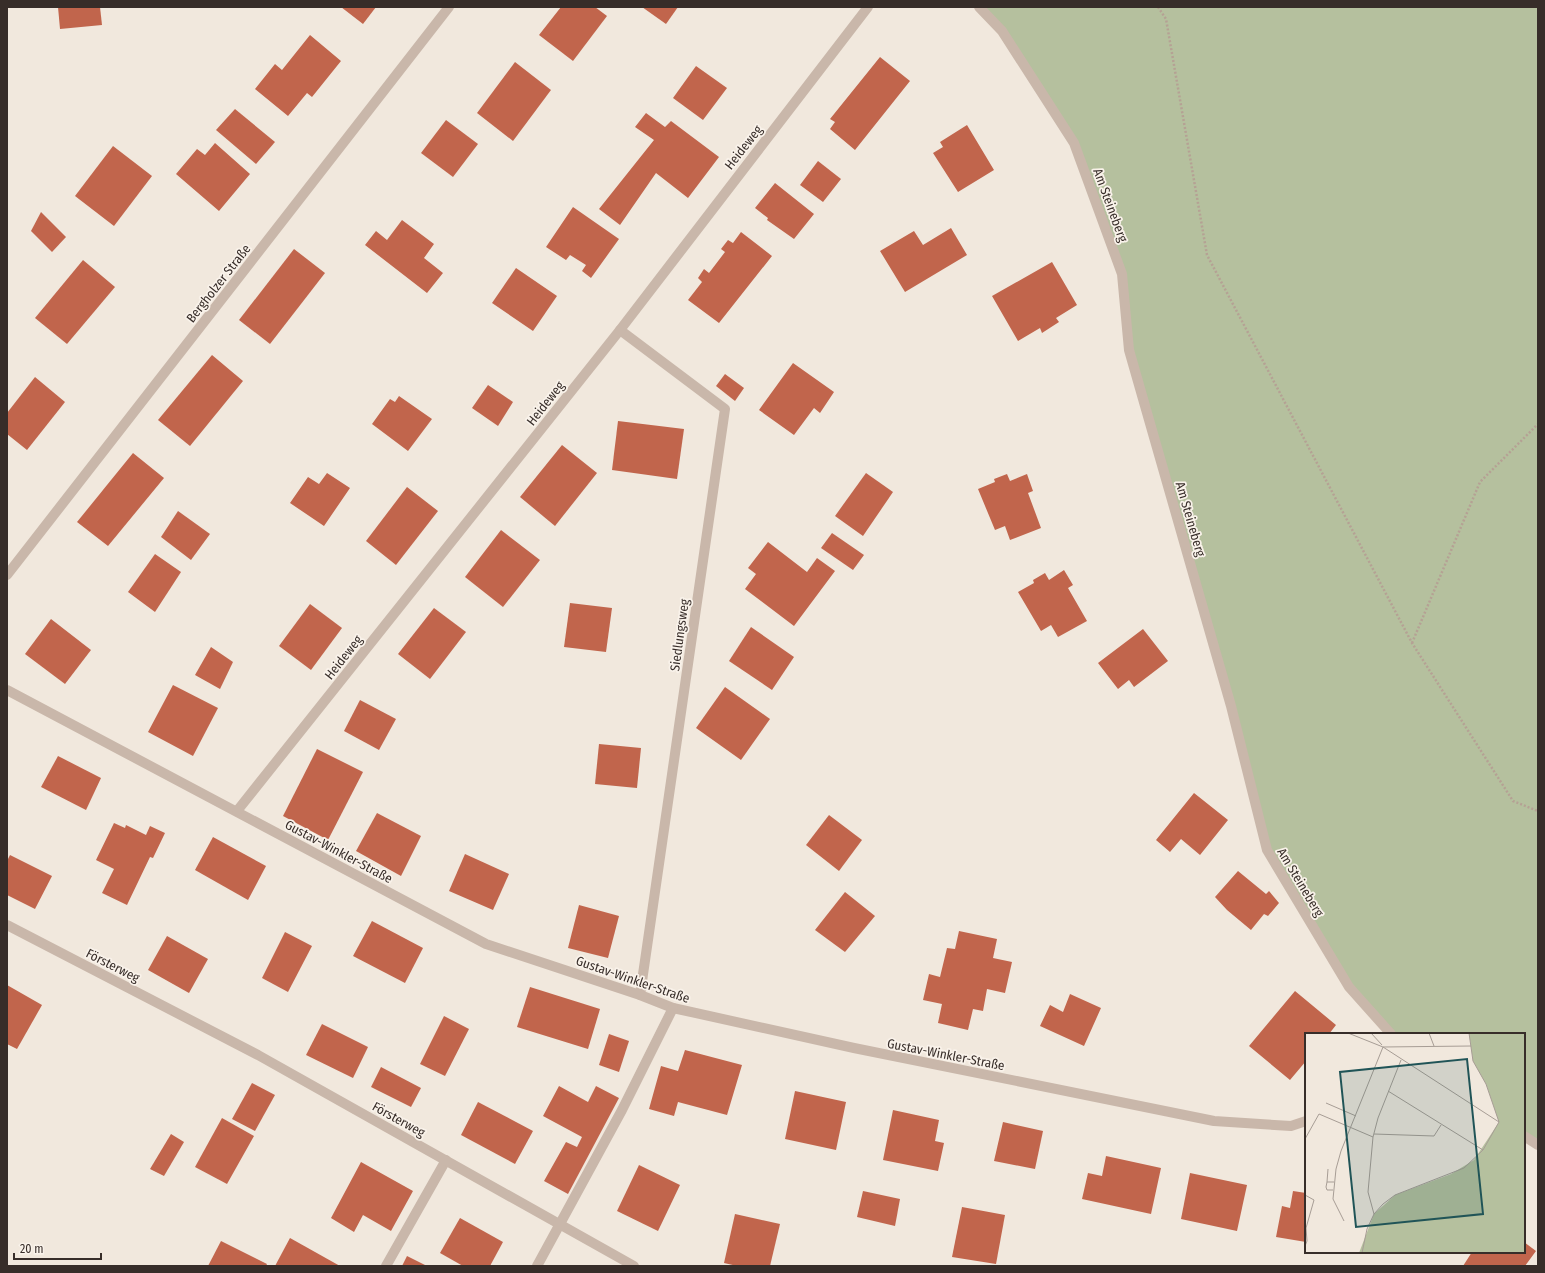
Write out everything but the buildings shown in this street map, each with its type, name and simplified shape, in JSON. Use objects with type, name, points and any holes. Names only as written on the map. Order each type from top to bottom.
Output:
[{"type":"street","name":"Bergholzer Straße","points":[[7,575],[449,7]]},
{"type":"street","name":"Heideweg","points":[[237,811],[620,330],[868,7]]},
{"type":"street","name":"Am Steineberg","points":[[979,7],[1002,31],[1074,143],[1122,274],[1129,350],[1231,706],[1267,850],[1349,987],[1390,1033]]},
{"type":"street","name":"Siedlungsweg","points":[[620,330],[725,410],[640,995]]},
{"type":"street","name":"Gustav-Winkler-Straße","points":[[7,690],[486,944],[640,995],[673,1008],[854,1048],[1214,1121],[1291,1126],[1305,1121]]},
{"type":"street","name":"Försterweg","points":[[7,924],[258,1055],[634,1266]]},
{"type":"street","points":[[537,1266],[560,1225],[673,1008]]},
{"type":"street","points":[[1525,1137],[1538,1145]]},
{"type":"street","points":[[386,1266],[446,1160]]},
{"type":"path","points":[[1158,7],[1166,19],[1207,255],[1412,643],[1513,801],[1538,811]]},
{"type":"path","points":[[1412,643],[1480,482],[1538,424]]},
{"type":"green space","points":[[979,7],[1538,7],[1538,1145],[1525,1137],[1525,1033],[1390,1033],[1349,987],[1267,850],[1129,350],[1122,274],[1074,143],[1002,31]]}]
